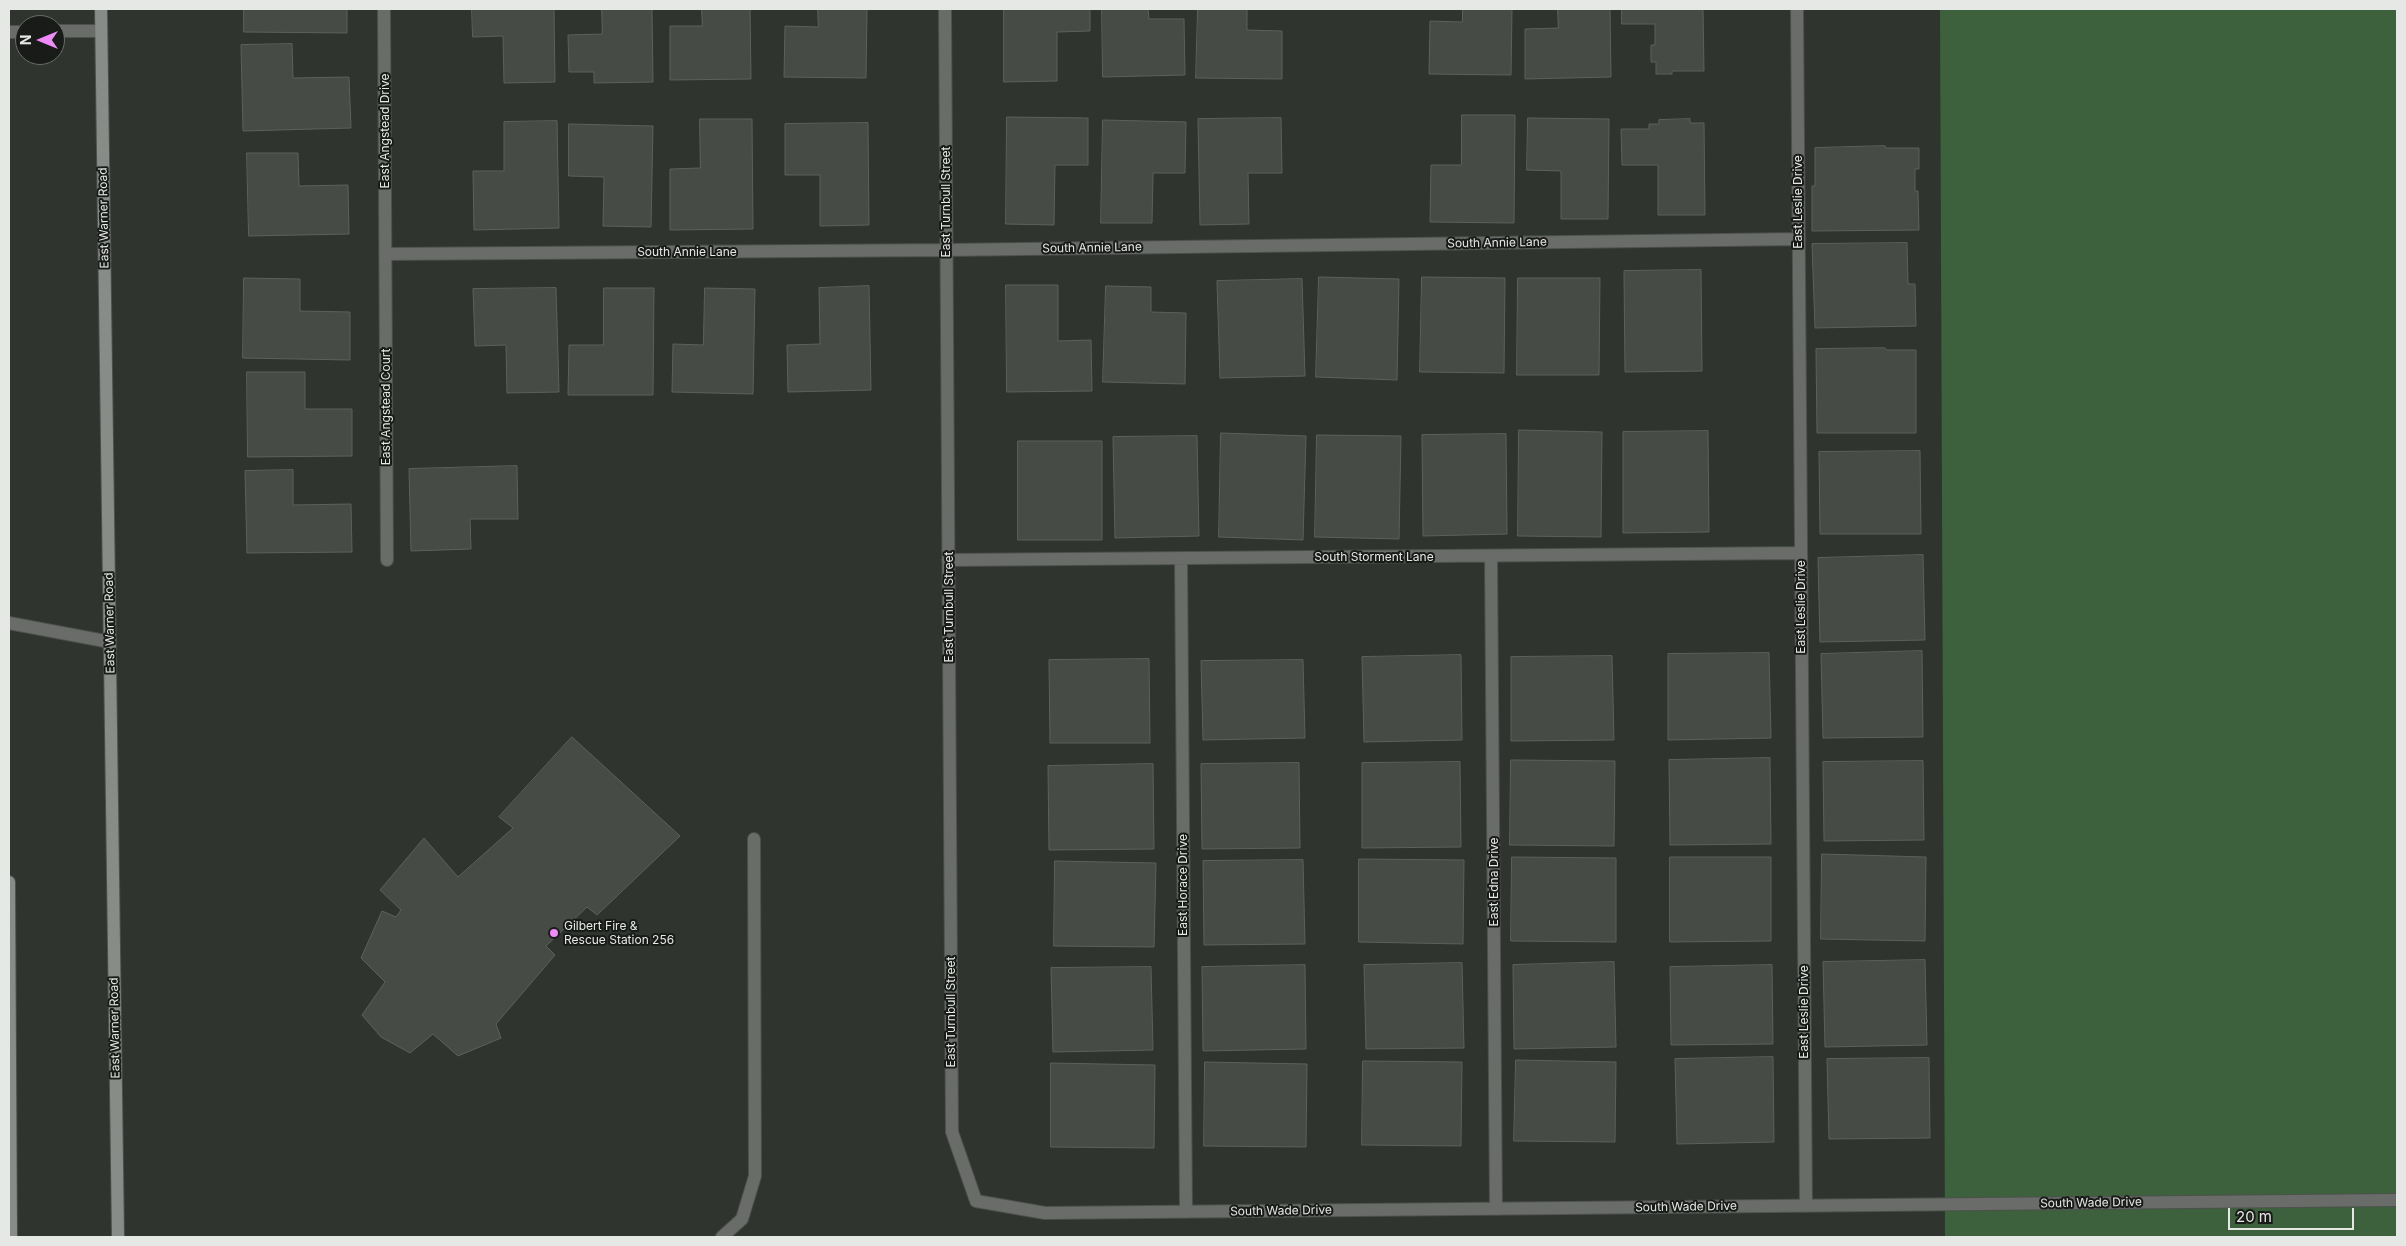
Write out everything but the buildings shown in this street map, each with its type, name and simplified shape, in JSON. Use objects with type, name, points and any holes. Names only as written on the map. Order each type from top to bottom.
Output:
[{"type":"main road","name":"East Warner Road","points":[[101,9],[118,1237]]},
{"type":"main road","points":[[9,882],[11,1237]]},
{"type":"street","name":"East Angstead Drive","points":[[384,9],[386,254]]},
{"type":"street","name":"East Turnbull Street","points":[[944,9],[952,1132],[976,1200]]},
{"type":"street","name":"East Leslie Drive","points":[[1797,9],[1806,1206]]},
{"type":"street","points":[[65,32],[101,31]]},
{"type":"street","name":"South Annie Lane","points":[[386,254],[946,250],[1798,239]]},
{"type":"street","name":"East Angstead Court","points":[[386,254],[387,560]]},
{"type":"street","name":"South Storment Lane","points":[[948,560],[1801,553]]},
{"type":"street","name":"East Edna Drive","points":[[1491,556],[1496,1209]]},
{"type":"street","name":"East Horace Drive","points":[[1181,558],[1186,1212]]},
{"type":"street","points":[[9,623],[110,642]]},
{"type":"street","points":[[722,1237],[742,1219],[755,1176],[754,839]]},
{"type":"street","name":"South Wade Drive","points":[[976,1200],[1045,1214],[2397,1200]]},
{"type":"green space","points":[[1940,9],[2397,9],[2397,1237],[1945,1237]]},
{"type":"place","name":"Gilbert Fire & Rescue Station 256","points":[[554,933]]}]
